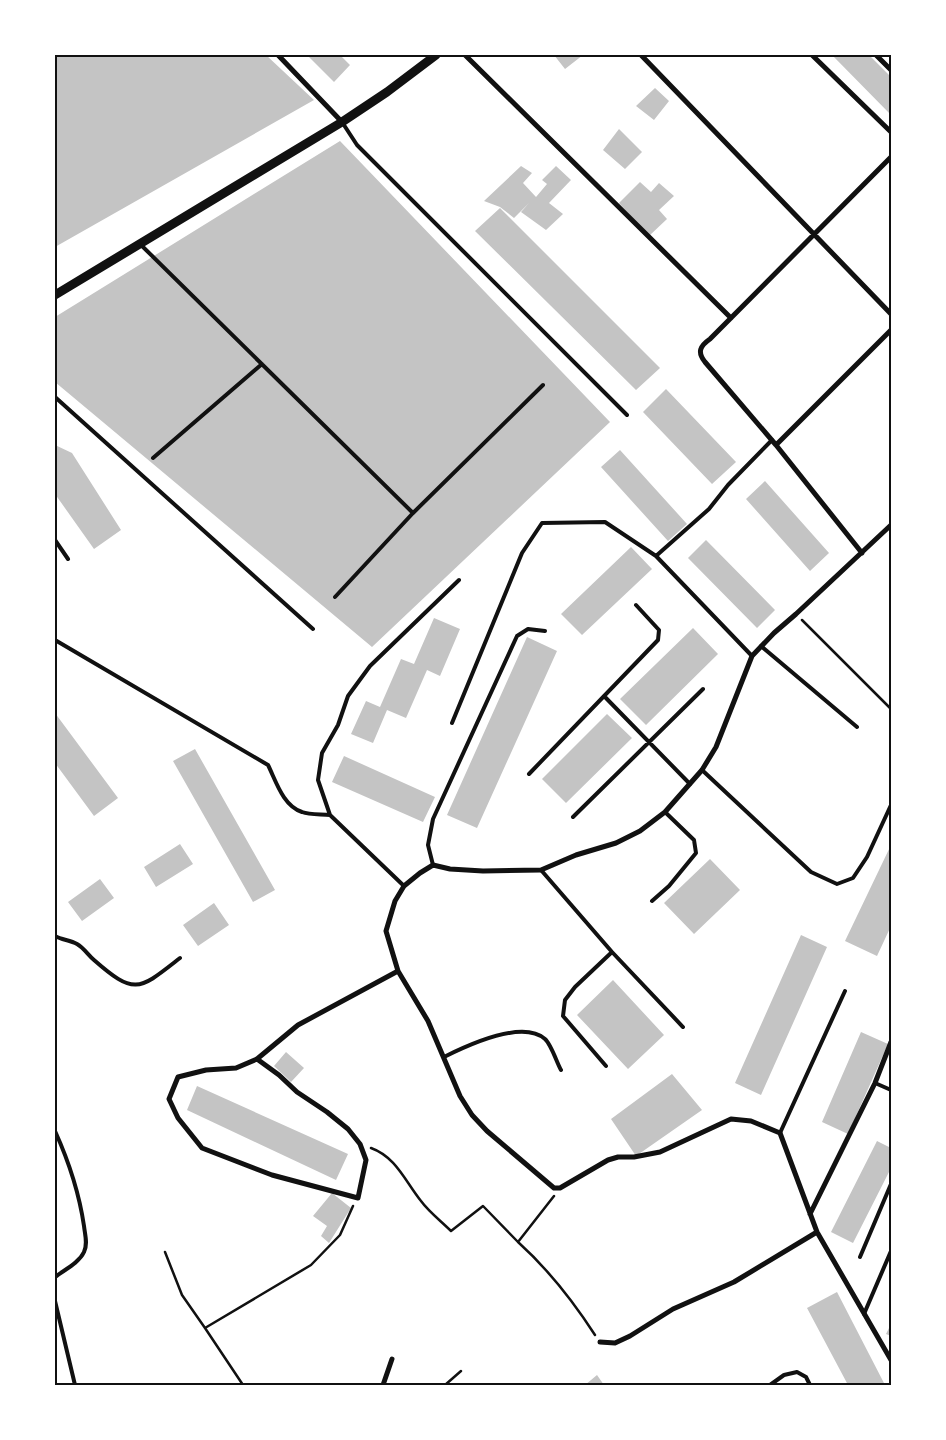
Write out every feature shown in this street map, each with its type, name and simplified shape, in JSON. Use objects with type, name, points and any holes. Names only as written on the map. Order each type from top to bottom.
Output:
[{"type":"street","points":[[278,55],[342,122]]},
{"type":"street","points":[[55,295],[342,122],[387,92],[436,55]]},
{"type":"street","points":[[465,55],[730,318]]},
{"type":"street","points":[[641,55],[891,314]]},
{"type":"street","points":[[812,55],[891,132]]},
{"type":"street","points":[[876,55],[891,70]]},
{"type":"street","points":[[862,553],[774,442],[701,358],[700,347],[891,158]]},
{"type":"street","points":[[774,442],[891,330]]},
{"type":"street","points":[[891,525],[774,633],[752,656],[716,747],[702,770],[666,812],[640,831],[616,844],[576,855],[541,870],[483,871],[450,869],[433,865],[404,886],[395,902],[386,930],[398,972],[428,1021],[460,1096],[472,1115],[487,1131],[554,1188],[560,1188],[608,1160],[660,1152],[731,1119],[751,1121],[780,1133],[817,1232],[891,1360]]},
{"type":"street","points":[[257,1059],[279,1075],[297,1092],[341,1123],[360,1144],[366,1160],[358,1198],[272,1175],[202,1148],[178,1118],[170,1099],[178,1076],[206,1070],[236,1068],[257,1059],[298,1025],[398,972]]},
{"type":"street","points":[[810,1214],[875,1083],[891,1042]]},
{"type":"street","points":[[600,1342],[615,1343],[622,1340],[673,1309],[734,1282],[817,1232]]},
{"type":"street","points":[[383,1385],[392,1359]]},
{"type":"lane","points":[[342,122],[357,145],[627,414]]},
{"type":"lane","points":[[140,244],[413,513]]},
{"type":"lane","points":[[153,458],[262,364]]},
{"type":"lane","points":[[335,597],[413,513],[543,385]]},
{"type":"lane","points":[[55,397],[313,629]]},
{"type":"lane","points":[[656,556],[709,509],[728,486],[774,442]]},
{"type":"lane","points":[[452,723],[522,553],[542,523],[605,522],[656,556],[752,656]]},
{"type":"lane","points":[[55,540],[68,559]]},
{"type":"lane","points":[[404,886],[330,815],[318,780],[322,753],[338,725],[348,696],[370,666],[460,580]]},
{"type":"lane","points":[[529,774],[658,640],[659,630],[636,606]]},
{"type":"lane","points":[[433,865],[428,845],[433,819],[517,636],[528,629],[545,631]]},
{"type":"lane","points":[[55,640],[268,765],[284,797],[291,806],[302,812],[330,815]]},
{"type":"lane","points":[[761,646],[857,728]]},
{"type":"lane","points":[[573,817],[703,689]]},
{"type":"lane","points":[[604,696],[690,784]]},
{"type":"lane","points":[[702,770],[811,872],[837,884],[853,878],[867,857],[891,805]]},
{"type":"lane","points":[[652,901],[669,886],[696,854],[694,840],[666,812]]},
{"type":"lane","points":[[541,870],[612,952],[683,1027]]},
{"type":"lane","points":[[55,936],[77,944],[114,978],[136,986],[152,979],[180,958]]},
{"type":"lane","points":[[606,1066],[564,1016],[565,1000],[575,987],[612,952]]},
{"type":"lane","points":[[780,1133],[845,991]]},
{"type":"lane","points":[[444,1058],[460,1049],[489,1038],[522,1032],[546,1039],[561,1070]]},
{"type":"lane","points":[[875,1083],[891,1090]]},
{"type":"lane","points":[[55,1131],[69,1162],[80,1200],[86,1244],[83,1254],[76,1262],[55,1277]]},
{"type":"lane","points":[[860,1257],[891,1184]]},
{"type":"lane","points":[[864,1314],[891,1251]]},
{"type":"lane","points":[[55,1302],[75,1385]]},
{"type":"lane","points":[[770,1385],[784,1375],[797,1372],[806,1377],[810,1385]]},
{"type":"path","points":[[796,614],[891,709]]},
{"type":"path","points":[[360,1144],[380,1151],[396,1166],[421,1202],[451,1231],[483,1206],[540,1262],[574,1302],[600,1342]]},
{"type":"path","points":[[518,1242],[560,1188]]},
{"type":"path","points":[[204,1328],[311,1265],[340,1235],[358,1198]]},
{"type":"path","points":[[165,1252],[182,1295],[243,1385]]},
{"type":"path","points":[[445,1385],[461,1371]]},
{"type":"building","points":[[55,55],[266,55],[314,100],[55,247]]},
{"type":"building","points":[[307,55],[340,55],[350,65],[334,82]]},
{"type":"building","points":[[554,55],[583,55],[565,69]]},
{"type":"building","points":[[832,55],[869,55],[891,77],[891,115]]},
{"type":"building","points":[[655,88],[669,101],[654,120],[636,106]]},
{"type":"building","points":[[619,129],[642,152],[625,169],[603,150]]},
{"type":"building","points":[[340,141],[610,422],[372,647],[55,382],[55,317]]},
{"type":"building","points":[[521,166],[532,173],[523,183],[536,197],[547,184],[542,180],[556,166],[571,180],[549,203],[563,214],[546,230],[521,212],[529,203],[514,218],[500,207],[484,201]]},
{"type":"building","points":[[640,182],[651,192],[659,183],[674,196],[659,210],[667,219],[649,236],[619,203]]},
{"type":"building","points":[[500,208],[660,368],[636,390],[475,231]]},
{"type":"building","points":[[666,389],[736,462],[712,484],[643,412]]},
{"type":"building","points":[[55,445],[72,453],[121,530],[94,549],[55,494]]},
{"type":"building","points":[[620,450],[687,524],[668,541],[601,467]]},
{"type":"building","points":[[765,481],[829,553],[810,571],[746,499]]},
{"type":"building","points":[[706,540],[775,610],[757,628],[688,558]]},
{"type":"building","points":[[631,547],[652,569],[582,635],[561,614]]},
{"type":"building","points":[[434,618],[460,629],[440,676],[427,670],[406,718],[387,710],[373,743],[351,734],[366,701],[380,707],[401,659],[414,664]]},
{"type":"building","points":[[693,628],[718,654],[646,725],[620,699]]},
{"type":"building","points":[[527,637],[557,651],[477,828],[447,815]]},
{"type":"building","points":[[55,713],[118,798],[94,816],[55,763]]},
{"type":"building","points":[[607,714],[632,738],[566,803],[542,779]]},
{"type":"building","points":[[195,749],[275,890],[253,902],[173,761]]},
{"type":"building","points":[[344,756],[435,797],[423,822],[332,782]]},
{"type":"building","points":[[180,844],[193,864],[156,887],[144,867]]},
{"type":"building","points":[[891,845],[891,926],[877,956],[845,941]]},
{"type":"building","points":[[710,859],[740,890],[694,934],[664,903]]},
{"type":"building","points":[[100,879],[114,898],[82,921],[68,902]]},
{"type":"building","points":[[214,903],[229,925],[198,946],[183,925]]},
{"type":"building","points":[[801,935],[827,947],[761,1095],[735,1083]]},
{"type":"building","points":[[613,980],[664,1035],[628,1069],[577,1015]]},
{"type":"building","points":[[861,1032],[888,1044],[848,1134],[822,1122]]},
{"type":"building","points":[[286,1052],[304,1068],[291,1082],[274,1066]]},
{"type":"building","points":[[672,1074],[702,1110],[636,1156],[611,1119]]},
{"type":"building","points":[[197,1086],[348,1154],[336,1180],[187,1110]]},
{"type":"building","points":[[877,1141],[891,1148],[891,1168],[853,1243],[831,1232]]},
{"type":"building","points":[[332,1193],[351,1208],[329,1243],[321,1236],[327,1226],[313,1216]]},
{"type":"building","points":[[837,1292],[885,1385],[848,1385],[807,1308]]},
{"type":"building","points":[[891,1324],[891,1336],[886,1334]]},
{"type":"building","points":[[597,1375],[604,1385],[585,1385]]}]
